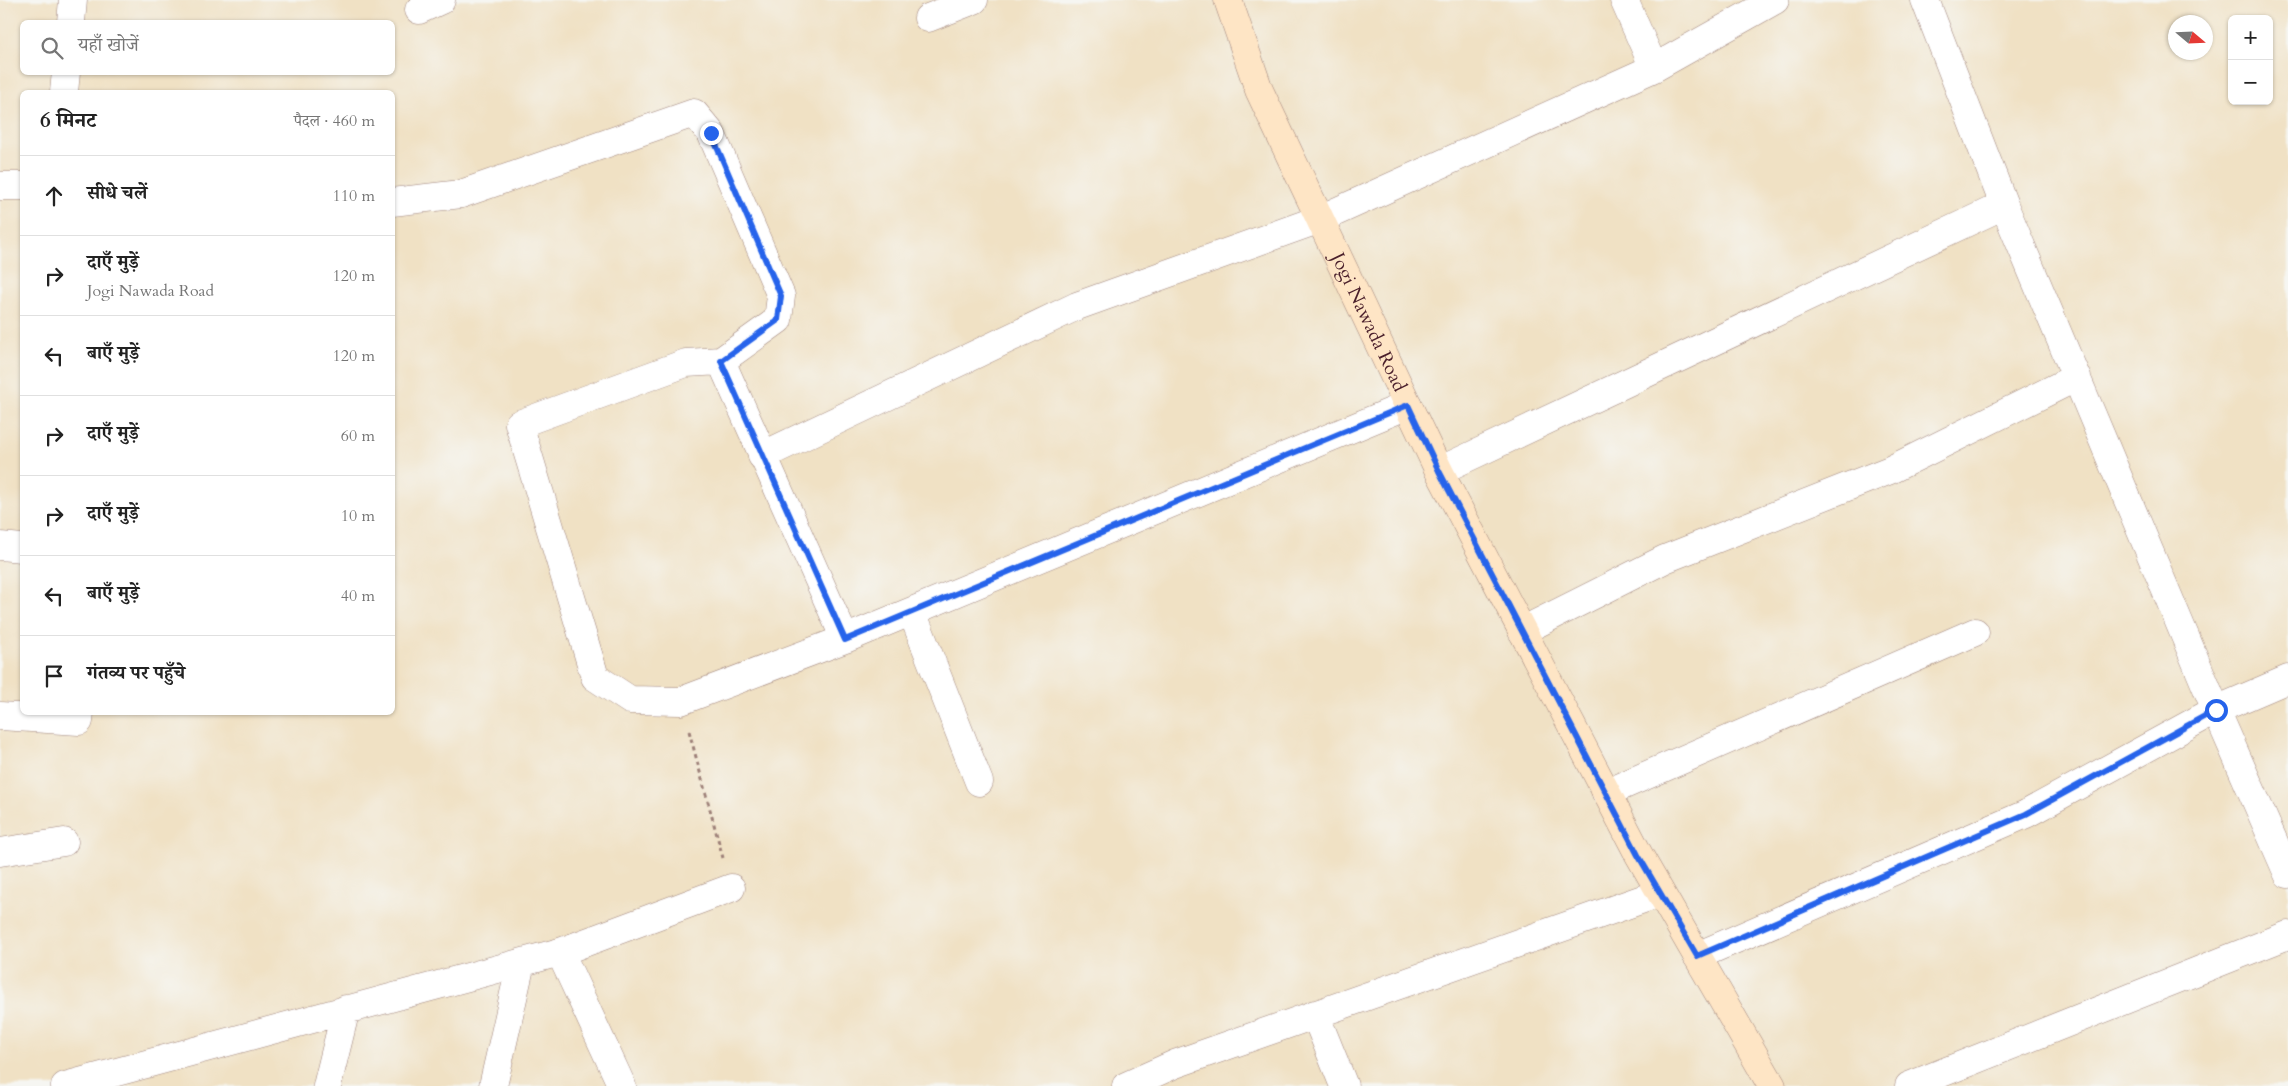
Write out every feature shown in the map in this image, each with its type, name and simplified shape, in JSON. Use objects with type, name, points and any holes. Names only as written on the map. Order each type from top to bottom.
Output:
[{"type":"street","points":[[71,20],[73,0]]},
{"type":"street","points":[[928,18],[974,0]]},
{"type":"street","name":"Jogi Nawada Road","points":[[1228,0],[1259,90],[1439,471],[1660,892],[1772,1086]]},
{"type":"street","points":[[1624,0],[1654,68]]},
{"type":"street","points":[[762,456],[1077,306],[1320,220],[1654,68],[1775,0]]},
{"type":"street","points":[[1925,0],[2004,205],[2216,710],[2288,874]]},
{"type":"street","points":[[64,90],[66,75]]},
{"type":"street","points":[[395,202],[461,194],[694,113],[711,133],[781,296],[778,320],[721,361],[686,363],[519,424],[595,677],[630,700],[681,701],[845,640],[1408,405]]},
{"type":"street","points":[[0,186],[20,186]]},
{"type":"street","points":[[1439,471],[2004,205]]},
{"type":"street","points":[[721,361],[845,640]]},
{"type":"street","points":[[1522,631],[1665,559],[1890,470],[2077,376]]},
{"type":"street","points":[[0,546],[20,548]]},
{"type":"street","points":[[912,612],[979,782]]},
{"type":"street","points":[[1606,792],[1975,632]]},
{"type":"street","points":[[1697,956],[2026,814],[2216,710],[2288,679]]},
{"type":"street","points":[[0,716],[79,721],[80,715]]},
{"type":"street","points":[[0,852],[64,842]]},
{"type":"street","points":[[65,1086],[560,952],[731,888]]},
{"type":"street","points":[[1126,1086],[1175,1064],[1660,892]]},
{"type":"street","points":[[1909,1086],[2288,935]]},
{"type":"street","points":[[560,952],[622,1086]]},
{"type":"street","points":[[493,1086],[521,962]]},
{"type":"street","points":[[327,1086],[346,1009]]},
{"type":"street","points":[[1315,1014],[1344,1086]]},
{"type":"path","points":[[681,701],[731,888]]},
{"type":"route","points":[[711,133],[781,296],[778,320],[721,361],[845,640],[1408,405],[1439,471],[1638,855],[1697,956],[2026,814],[2216,710]]}]
